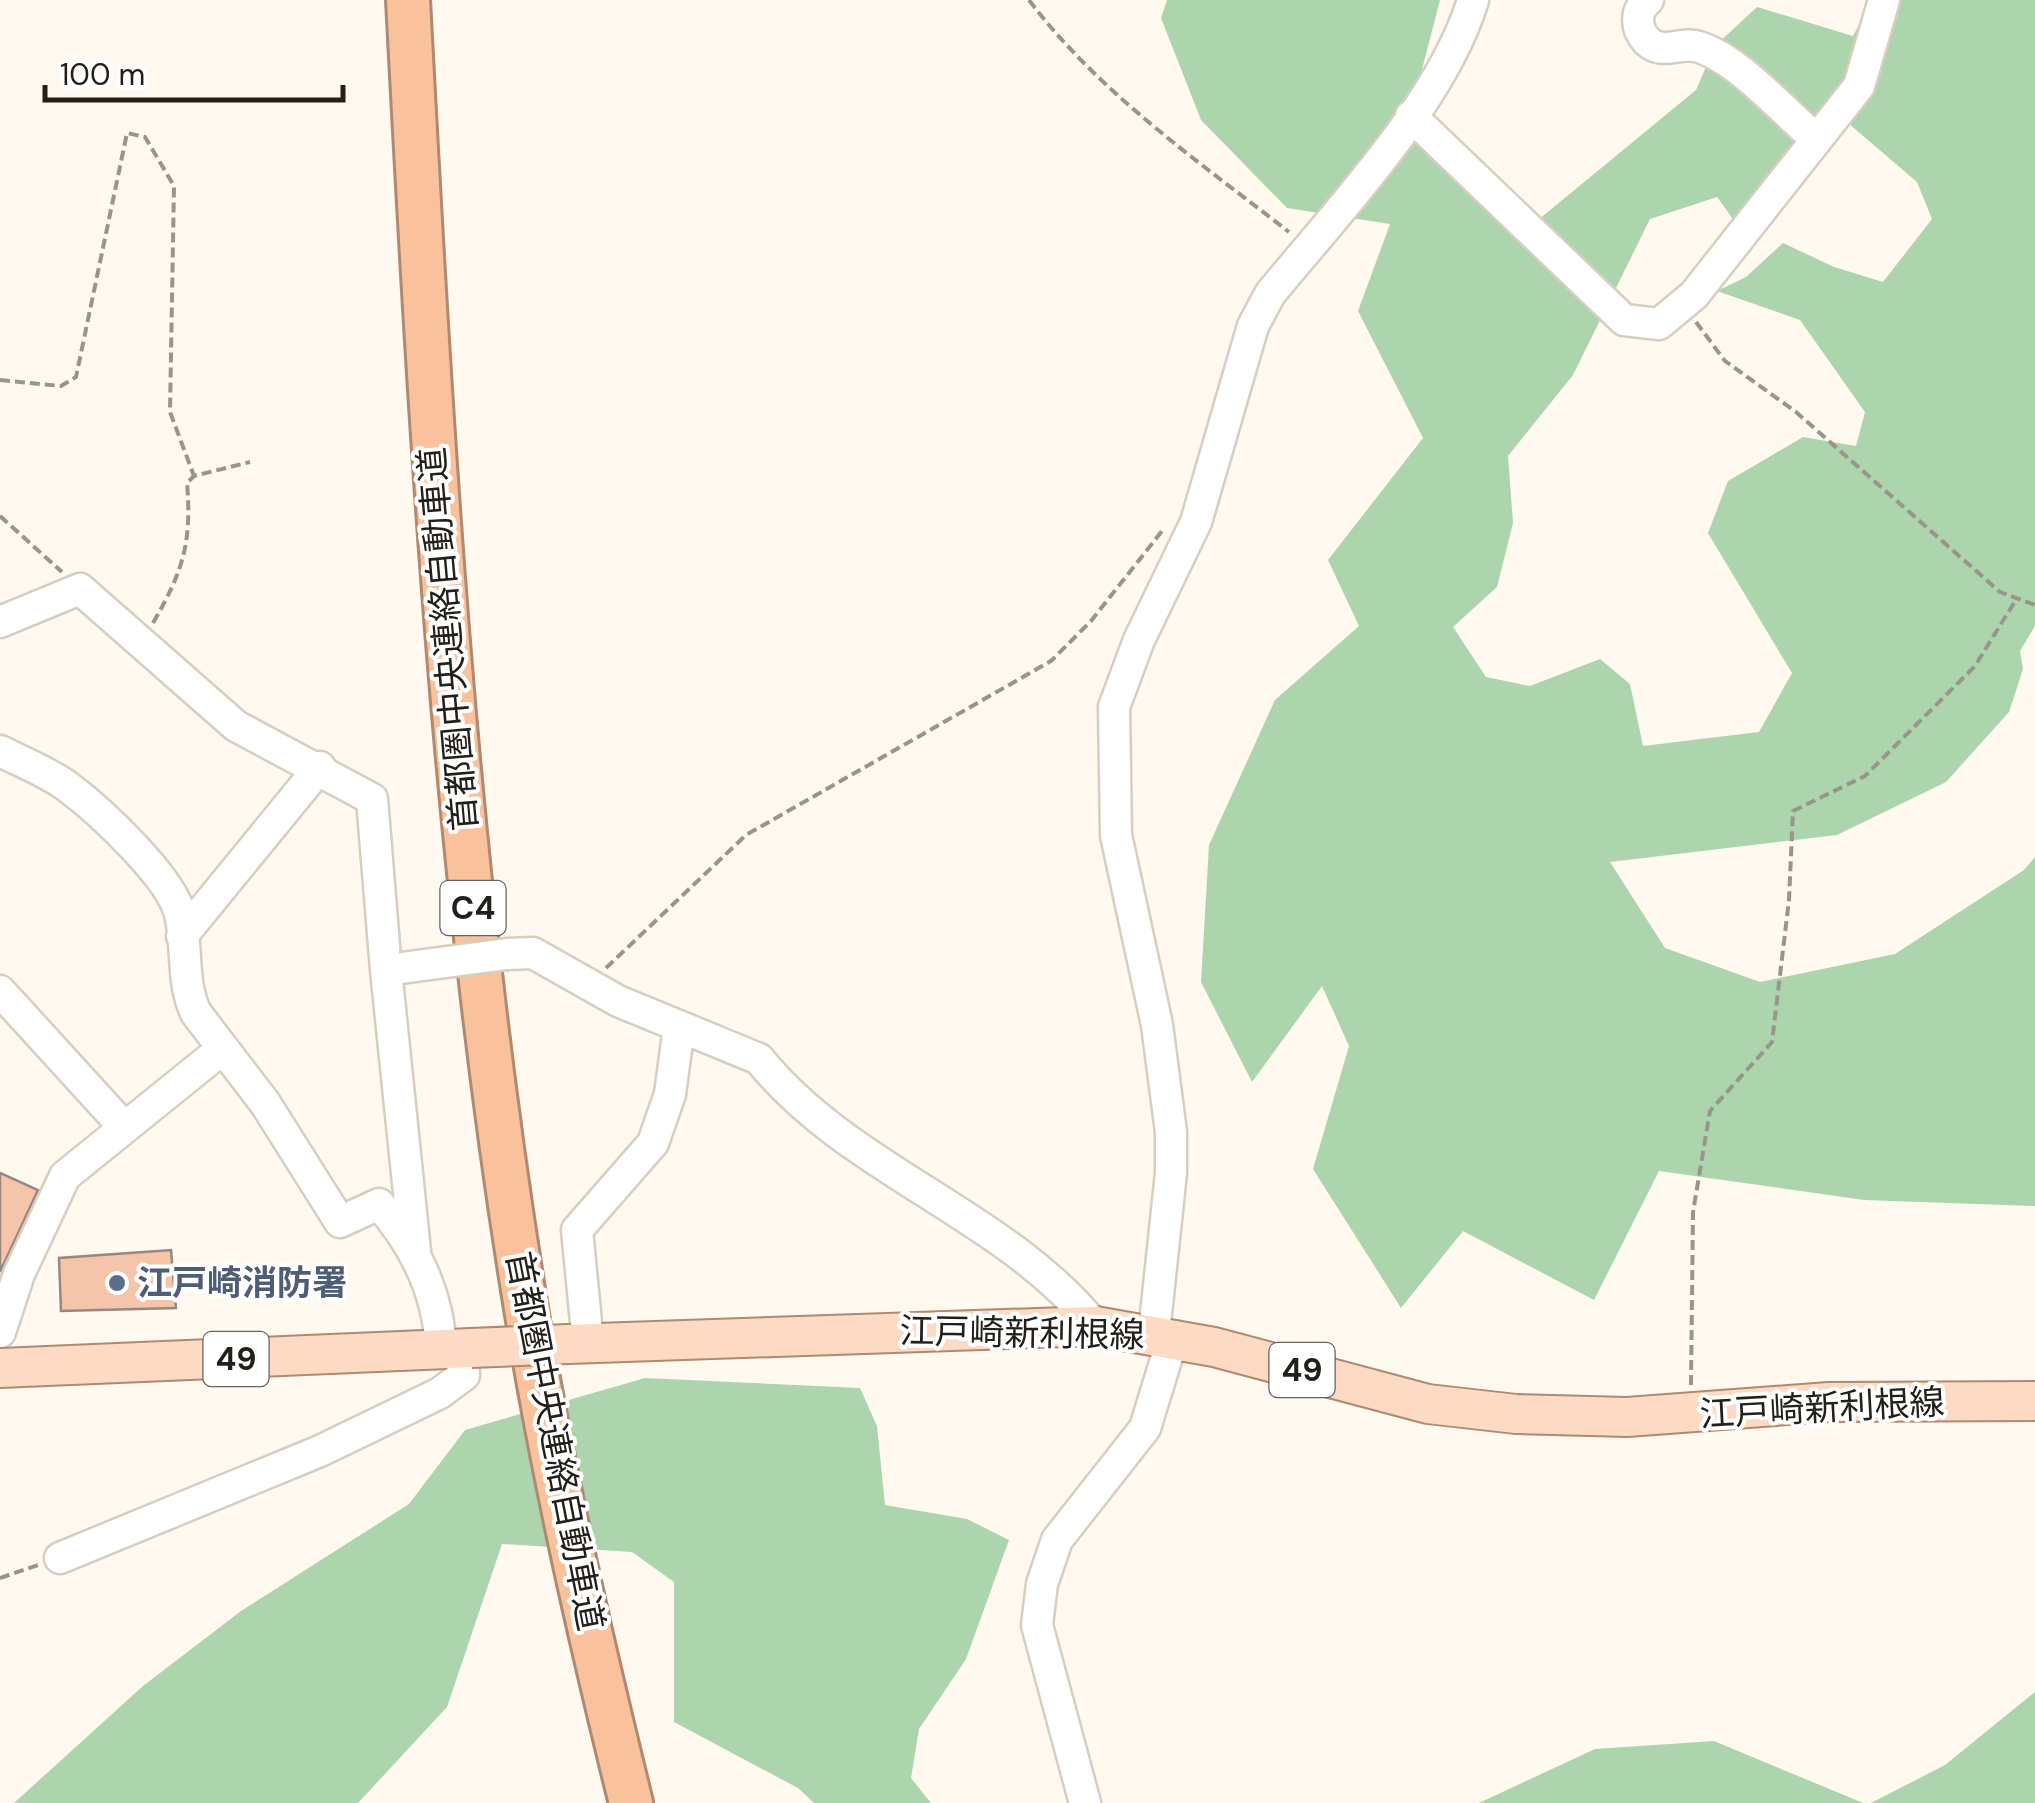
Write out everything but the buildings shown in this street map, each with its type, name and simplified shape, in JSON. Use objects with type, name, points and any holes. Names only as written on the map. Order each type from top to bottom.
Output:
[{"type":"highway","name":"首都圏中央連絡自動車道","points":[[408,0],[435,506],[488,1046],[547,1429],[631,1803]]},
{"type":"main road","name":"江戸崎新利根線","points":[[0,1368],[1095,1326],[1164,1335],[1428,1404],[1565,1416],[1690,1414],[1829,1402],[2035,1400]]},
{"type":"street","points":[[1085,1803],[1038,1625],[1042,1584],[1057,1540],[1145,1428],[1164,1335],[1171,1173],[1171,1132],[1157,1025],[1116,835],[1114,707],[1139,640],[1196,522],[1253,326],[1270,294],[1411,116],[1458,38],[1472,0]]},
{"type":"street","points":[[1648,0],[1641,6],[1638,22],[1650,44],[1663,49],[1700,47],[1771,98],[1815,138]]},
{"type":"street","points":[[1411,116],[1624,320],[1659,324],[1683,304],[1859,86],[1884,0]]},
{"type":"street","points":[[0,622],[80,589],[236,726],[320,767],[372,799],[393,969],[414,1252]]},
{"type":"street","points":[[0,751],[67,786],[114,828],[165,886],[180,910],[188,996],[220,1050],[265,1103],[340,1222],[379,1204],[414,1252],[437,1314],[458,1349],[464,1376],[440,1393],[303,1458],[60,1558]]},
{"type":"street","points":[[182,936],[320,767]]},
{"type":"street","points":[[393,969],[533,952],[590,985],[759,1059],[775,1079],[840,1134],[1007,1248],[1081,1309],[1095,1326]]},
{"type":"street","points":[[0,991],[124,1127]]},
{"type":"street","points":[[578,1343],[577,1230],[652,1143],[670,1094],[679,1027]]},
{"type":"street","points":[[0,1332],[19,1274],[64,1176],[220,1050]]},
{"type":"path","points":[[1029,0],[1072,53],[1156,128],[1308,247]]},
{"type":"path","points":[[0,380],[62,386],[76,377],[127,133],[145,137],[174,186],[170,412],[194,476]]},
{"type":"path","points":[[1683,304],[1725,361],[1796,412],[2000,592],[2035,605]]},
{"type":"path","points":[[144,646],[180,577],[191,530],[187,483],[194,476],[250,462]]},
{"type":"path","points":[[590,985],[746,835],[1051,661],[1091,621],[1177,513],[1196,522]]},
{"type":"path","points":[[0,516],[80,589]]},
{"type":"path","points":[[1690,1414],[1693,1212],[1710,1111],[1772,1042],[1789,900],[1793,811],[1864,776],[1976,666],[2016,598]]},
{"type":"path","points":[[0,1578],[60,1558]]},
{"type":"green space","points":[[1167,0],[1440,0],[1412,108],[1532,225],[1696,90],[1715,46],[1757,7],[1853,36],[1872,0],[2035,0],[2035,626],[2020,651],[2023,669],[2009,712],[1946,782],[1837,835],[1610,862],[1665,948],[1760,982],[1895,954],[2024,870],[2035,857],[2035,1206],[1864,1200],[1659,1171],[1594,1300],[1463,1231],[1401,1308],[1313,1169],[1349,1046],[1322,986],[1252,1082],[1201,982],[1209,845],[1275,700],[1359,626],[1328,560],[1423,438],[1358,311],[1390,224],[1287,208],[1201,120],[1161,18]],"holes":[[[1841,117],[1917,182],[1932,219],[1883,282],[1834,267],[1783,243],[1746,277],[1717,291],[1800,320],[1865,412],[1856,446],[1803,437],[1728,481],[1708,533],[1792,673],[1759,732],[1643,746],[1630,684],[1600,659],[1530,686],[1486,677],[1453,627],[1497,587],[1513,523],[1508,456],[1573,375],[1650,219],[1717,197],[1738,226]]]},
{"type":"green space","points":[[645,1378],[860,1388],[877,1426],[885,1505],[967,1519],[1009,1540],[966,1659],[919,1729],[911,1778],[931,1803],[814,1803],[798,1788],[674,1722],[674,1582],[632,1552],[502,1544],[447,1707],[358,1803],[14,1803],[143,1686],[241,1611],[409,1504],[465,1430]]},
{"type":"green space","points":[[2035,1692],[2035,1803],[1871,1803],[1945,1765]]},
{"type":"green space","points":[[1714,1741],[1863,1803],[1479,1803],[1595,1749]]},
{"type":"place","name":"江戸崎消防署","points":[[117,1283]]}]
